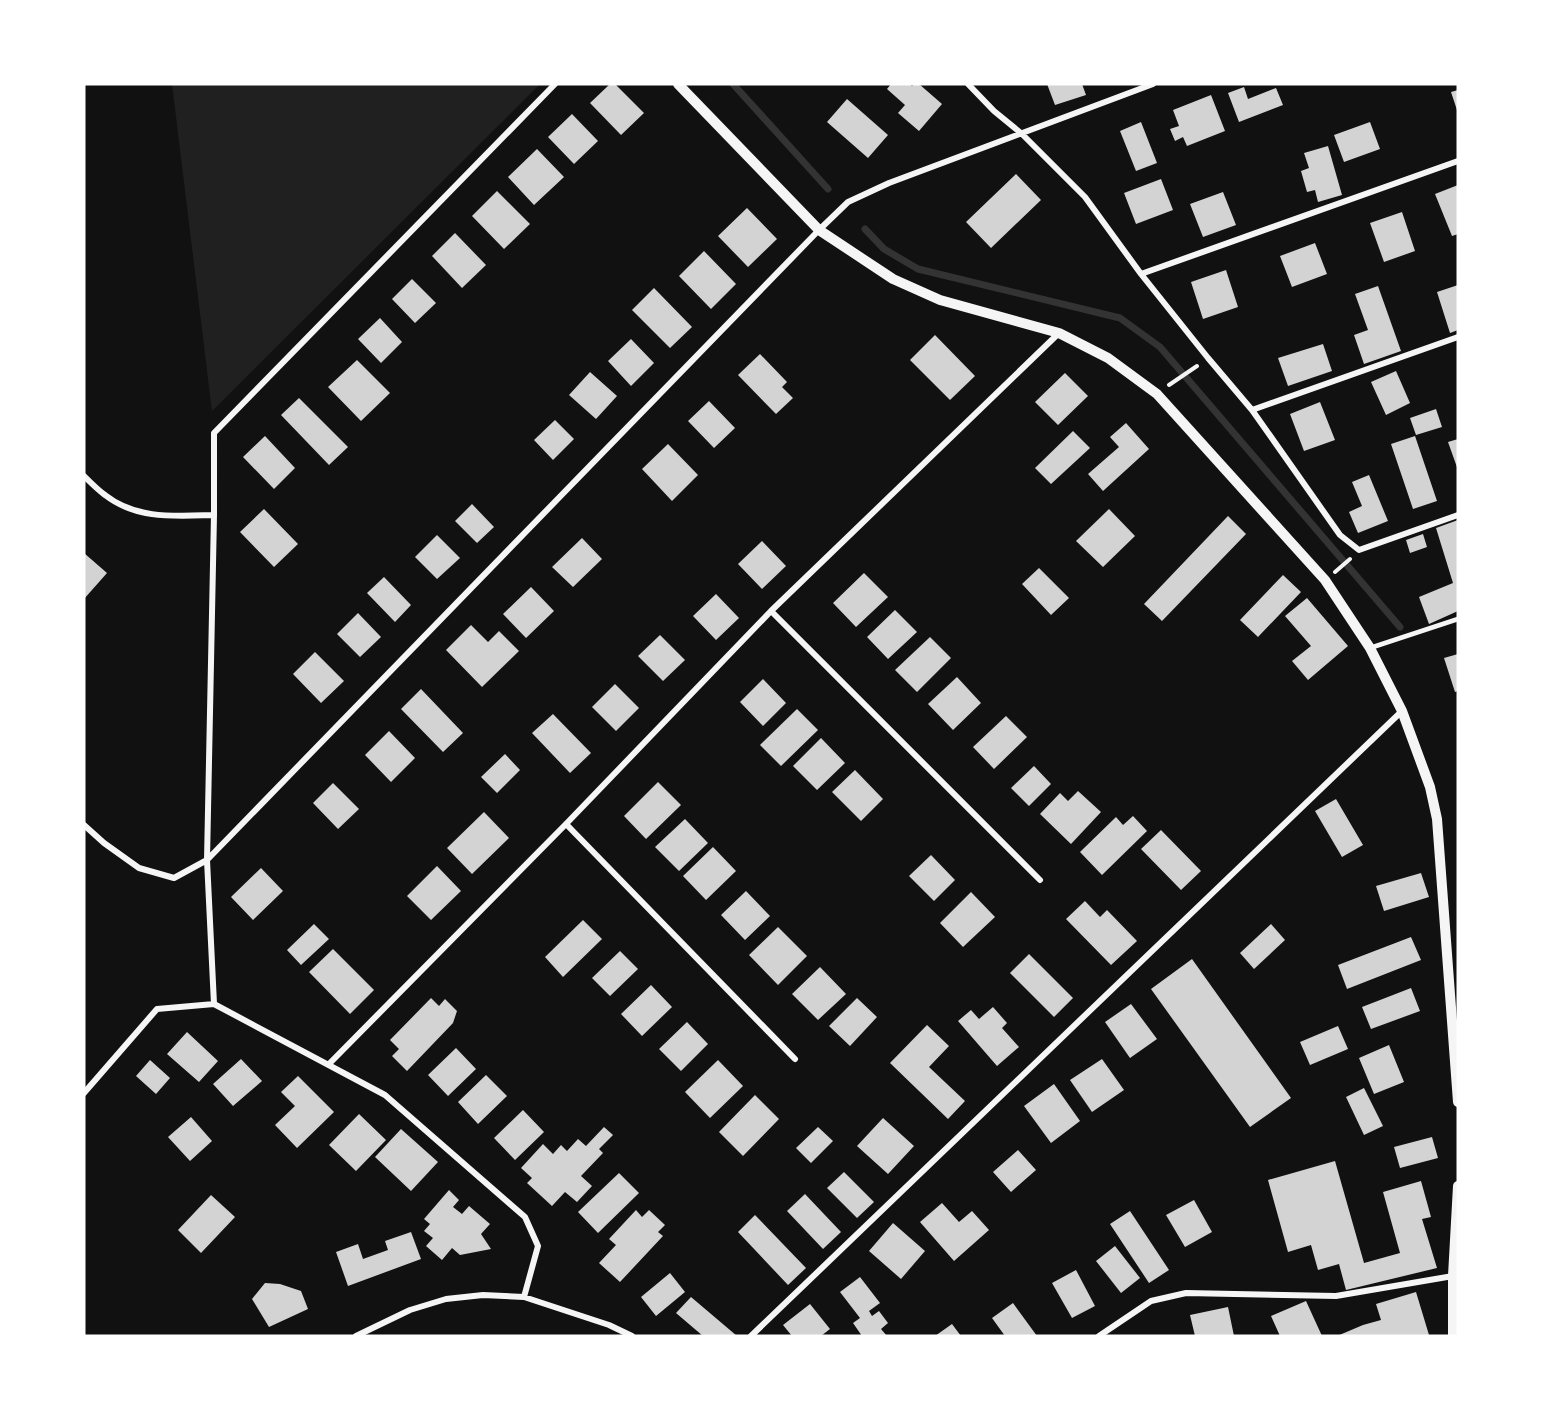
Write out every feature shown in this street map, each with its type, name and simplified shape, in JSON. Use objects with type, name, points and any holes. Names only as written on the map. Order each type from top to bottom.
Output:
[{"type":"street","points":[[214,1004],[207,860],[214,434],[555,84]]},
{"type":"street","points":[[678,84],[819,230],[893,279],[940,300],[1059,333],[1108,358],[1157,394],[1325,580],[1370,648],[1402,711],[1430,787],[1437,819],[1458,1102]]},
{"type":"street","points":[[968,84],[1085,196],[1142,274],[1252,410],[1340,535],[1359,550],[1458,515]]},
{"type":"street","points":[[84,825],[104,843],[140,868],[174,878],[207,860],[848,202],[879,188],[1153,84]]},
{"type":"street","points":[[1142,274],[1458,161]]},
{"type":"street","points":[[329,1064],[566,824],[771,611],[1059,333]]},
{"type":"street","points":[[1252,410],[1458,338]]},
{"type":"street","points":[[84,476],[106,496],[129,509],[157,516],[214,515]]},
{"type":"street","points":[[771,611],[1040,880]]},
{"type":"street","points":[[1370,648],[1458,620]]},
{"type":"street","points":[[751,1336],[1402,711]]},
{"type":"street","points":[[566,824],[795,1059]]},
{"type":"street","points":[[84,1093],[157,1009],[214,1004],[385,1095],[525,1217],[538,1246],[524,1297]]},
{"type":"street","points":[[1453,1336],[1453,1276],[1458,1186]]},
{"type":"street","points":[[1099,1336],[1151,1301],[1186,1293],[1336,1296],[1453,1276]]},
{"type":"street","points":[[356,1336],[410,1310],[446,1299],[483,1295],[524,1297],[609,1324],[632,1336]]},
{"type":"path","points":[[1174,382],[1208,358]]},
{"type":"path","points":[[1325,580],[1359,550]]},
{"type":"shaded area","points":[[172,84],[540,84],[212,411]]},
{"type":"building","points":[[610,84],[615,84],[644,113],[621,135],[590,103]]},
{"type":"building","points":[[891,84],[910,84],[912,86],[919,84],[942,104],[919,131],[898,113],[905,105],[887,89]]},
{"type":"building","points":[[1047,84],[1082,84],[1086,95],[1055,105]]},
{"type":"building","points":[[1244,87],[1248,99],[1276,88],[1283,105],[1239,122],[1228,93]]},
{"type":"building","points":[[1458,90],[1458,113],[1451,92]]},
{"type":"building","points":[[1211,95],[1225,131],[1187,146],[1183,137],[1175,141],[1170,129],[1179,126],[1173,110]]},
{"type":"building","points":[[847,99],[888,135],[868,158],[827,122]]},
{"type":"building","points":[[572,114],[598,141],[574,164],[548,137]]},
{"type":"building","points":[[1141,122],[1157,163],[1136,171],[1120,131]]},
{"type":"building","points":[[1370,122],[1380,149],[1344,162],[1334,135]]},
{"type":"building","points":[[1328,146],[1342,195],[1318,202],[1315,190],[1307,192],[1301,171],[1309,168],[1304,153]]},
{"type":"building","points":[[537,149],[564,177],[534,205],[508,177]]},
{"type":"building","points":[[1016,174],[1041,200],[991,248],[966,222]]},
{"type":"building","points":[[1161,179],[1173,210],[1136,224],[1124,193]]},
{"type":"building","points":[[1458,185],[1458,234],[1452,236],[1435,194]]},
{"type":"building","points":[[497,191],[530,224],[504,249],[472,216]]},
{"type":"building","points":[[1223,192],[1236,225],[1203,237],[1190,204]]},
{"type":"building","points":[[747,208],[777,239],[748,267],[718,236]]},
{"type":"building","points":[[1402,212],[1415,251],[1384,262],[1370,223]]},
{"type":"building","points":[[455,233],[486,265],[462,288],[432,256]]},
{"type":"building","points":[[1315,243],[1327,274],[1292,287],[1280,256]]},
{"type":"building","points":[[704,251],[736,284],[711,309],[679,276]]},
{"type":"building","points":[[1226,270],[1238,307],[1203,319],[1191,282]]},
{"type":"building","points":[[412,279],[436,303],[415,323],[392,299]]},
{"type":"building","points":[[1458,285],[1458,330],[1450,333],[1437,292]]},
{"type":"building","points":[[1378,286],[1401,351],[1364,364],[1354,335],[1368,330],[1355,294]]},
{"type":"building","points":[[654,288],[692,327],[670,348],[632,310]]},
{"type":"building","points":[[380,318],[402,342],[381,363],[358,339]]},
{"type":"building","points":[[935,335],[975,376],[950,400],[910,360]]},
{"type":"building","points":[[631,339],[654,363],[631,386],[608,361]]},
{"type":"building","points":[[1323,344],[1332,371],[1288,386],[1278,358]]},
{"type":"building","points":[[760,354],[787,382],[782,387],[793,398],[776,414],[738,375]]},
{"type":"building","points":[[357,360],[390,393],[361,421],[328,387]]},
{"type":"building","points":[[1396,371],[1410,403],[1386,415],[1371,382]]},
{"type":"building","points":[[590,372],[617,396],[596,419],[569,395]]},
{"type":"building","points":[[1065,373],[1088,396],[1058,425],[1035,402]]},
{"type":"building","points":[[299,398],[348,447],[329,465],[281,415]]},
{"type":"building","points":[[709,401],[735,428],[714,448],[688,421]]},
{"type":"building","points":[[1320,402],[1335,440],[1304,451],[1290,414]]},
{"type":"building","points":[[1436,409],[1442,427],[1416,435],[1410,418]]},
{"type":"building","points":[[555,420],[574,439],[553,460],[534,440]]},
{"type":"building","points":[[1126,423],[1149,449],[1103,491],[1088,474],[1119,447],[1110,437]]},
{"type":"building","points":[[1073,431],[1090,448],[1051,484],[1035,468]]},
{"type":"building","points":[[265,436],[295,468],[274,489],[243,457]]},
{"type":"building","points":[[1415,436],[1437,501],[1413,509],[1391,444]]},
{"type":"building","points":[[1458,439],[1458,470],[1448,442]]},
{"type":"building","points":[[668,444],[698,475],[672,501],[642,469]]},
{"type":"building","points":[[1369,475],[1388,521],[1358,533],[1349,512],[1362,506],[1352,482]]},
{"type":"building","points":[[472,504],[494,527],[477,543],[455,521]]},
{"type":"building","points":[[264,509],[298,544],[274,567],[240,532]]},
{"type":"building","points":[[1109,509],[1135,536],[1103,567],[1076,541]]},
{"type":"building","points":[[1228,516],[1246,534],[1162,621],[1144,604]]},
{"type":"building","points":[[1458,520],[1458,611],[1429,624],[1419,597],[1453,583],[1436,528]]},
{"type":"building","points":[[1423,534],[1427,547],[1410,553],[1406,540]]},
{"type":"building","points":[[437,535],[460,558],[437,579],[415,557]]},
{"type":"building","points":[[582,538],[602,559],[573,587],[552,567]]},
{"type":"building","points":[[762,541],[786,566],[762,589],[738,564]]},
{"type":"building","points":[[84,553],[107,573],[84,599]]},
{"type":"building","points":[[1039,568],[1069,598],[1051,615],[1022,584]]},
{"type":"building","points":[[864,573],[888,597],[856,627],[833,603]]},
{"type":"building","points":[[1283,575],[1301,592],[1258,637],[1240,620]]},
{"type":"building","points":[[384,577],[411,605],[395,622],[367,593]]},
{"type":"building","points":[[531,587],[554,611],[526,638],[503,614]]},
{"type":"building","points":[[716,594],[739,618],[716,640],[693,616]]},
{"type":"building","points":[[1307,598],[1348,646],[1308,680],[1292,661],[1311,646],[1285,616]]},
{"type":"building","points":[[895,610],[917,632],[888,659],[867,637]]},
{"type":"building","points":[[358,613],[381,637],[360,657],[337,634]]},
{"type":"building","points":[[471,625],[488,642],[499,631],[519,651],[482,687],[446,650]]},
{"type":"building","points":[[660,635],[685,660],[663,681],[638,656]]},
{"type":"building","points":[[930,637],[951,658],[917,692],[895,670]]},
{"type":"building","points":[[315,652],[344,681],[321,703],[293,674]]},
{"type":"building","points":[[1458,654],[1458,691],[1455,692],[1444,658]]},
{"type":"building","points":[[957,677],[981,703],[953,730],[928,704]]},
{"type":"building","points":[[763,679],[786,703],[763,726],[740,702]]},
{"type":"building","points":[[615,684],[639,708],[616,731],[592,707]]},
{"type":"building","points":[[421,689],[463,733],[443,752],[401,709]]},
{"type":"building","points":[[797,709],[818,730],[781,766],[760,745]]},
{"type":"building","points":[[553,714],[591,753],[570,773],[532,733]]},
{"type":"building","points":[[1006,716],[1027,737],[994,769],[973,747]]},
{"type":"building","points":[[389,731],[415,758],[391,782],[365,755]]},
{"type":"building","points":[[821,738],[845,763],[817,790],[793,766]]},
{"type":"building","points":[[505,754],[520,770],[497,793],[481,777]]},
{"type":"building","points":[[1034,766],[1051,784],[1029,806],[1011,788]]},
{"type":"building","points":[[855,770],[883,799],[861,821],[832,792]]},
{"type":"building","points":[[658,782],[681,805],[646,839],[624,816]]},
{"type":"building","points":[[333,783],[359,809],[338,829],[313,803]]},
{"type":"building","points":[[1078,791],[1101,812],[1071,844],[1040,814],[1060,793],[1068,801]]},
{"type":"building","points":[[1336,799],[1363,845],[1342,857],[1315,811]]},
{"type":"building","points":[[484,812],[509,838],[472,874],[447,848]]},
{"type":"building","points":[[1133,816],[1147,831],[1102,875],[1080,852],[1116,817],[1123,825]]},
{"type":"building","points":[[685,819],[708,843],[679,871],[655,847]]},
{"type":"building","points":[[1161,830],[1201,871],[1181,890],[1141,849]]},
{"type":"building","points":[[713,847],[736,871],[706,900],[683,876]]},
{"type":"building","points":[[931,855],[955,880],[934,901],[909,876]]},
{"type":"building","points":[[437,866],[461,891],[431,920],[407,896]]},
{"type":"building","points":[[261,868],[283,891],[253,920],[231,897]]},
{"type":"building","points":[[1421,873],[1429,897],[1384,911],[1376,886]]},
{"type":"building","points":[[746,891],[770,916],[745,940],[721,915]]},
{"type":"building","points":[[971,892],[995,917],[963,947],[940,923]]},
{"type":"building","points":[[1085,901],[1100,917],[1107,910],[1137,941],[1111,965],[1066,919]]},
{"type":"building","points":[[583,920],[602,939],[563,977],[545,957]]},
{"type":"building","points":[[314,924],[329,939],[301,965],[287,950]]},
{"type":"building","points":[[1271,924],[1285,940],[1254,969],[1240,953]]},
{"type":"building","points":[[778,927],[807,956],[778,985],[749,955]]},
{"type":"building","points":[[1411,937],[1421,960],[1347,989],[1338,965]]},
{"type":"building","points":[[333,949],[374,990],[350,1014],[309,972]]},
{"type":"building","points":[[620,951],[638,969],[610,996],[592,978]]},
{"type":"building","points":[[1029,954],[1073,998],[1054,1017],[1010,973]]},
{"type":"building","points":[[1192,959],[1291,1098],[1250,1127],[1151,989]]},
{"type":"building","points":[[820,967],[846,994],[818,1020],[792,994]]},
{"type":"building","points":[[651,985],[672,1007],[642,1036],[621,1014]]},
{"type":"building","points":[[1411,988],[1420,1011],[1371,1029],[1362,1007]]},
{"type":"building","points":[[431,998],[439,1006],[445,999],[457,1011],[453,1023],[407,1071],[392,1056],[399,1049],[390,1040]]},
{"type":"building","points":[[857,998],[877,1017],[850,1046],[829,1026]]},
{"type":"building","points":[[1131,1004],[1157,1039],[1130,1058],[1105,1022]]},
{"type":"building","points":[[993,1007],[1007,1023],[1002,1028],[1019,1047],[997,1066],[958,1021],[971,1010],[979,1019]]},
{"type":"building","points":[[687,1022],[708,1044],[681,1071],[659,1049]]},
{"type":"building","points":[[927,1025],[949,1046],[929,1067],[965,1101],[948,1119],[890,1063]]},
{"type":"building","points":[[1338,1026],[1348,1049],[1310,1065],[1300,1042]]},
{"type":"building","points":[[187,1032],[218,1061],[199,1082],[167,1054]]},
{"type":"building","points":[[1389,1045],[1404,1082],[1374,1094],[1359,1058]]},
{"type":"building","points":[[456,1048],[476,1069],[448,1096],[428,1075]]},
{"type":"building","points":[[241,1059],[262,1081],[233,1106],[213,1084]]},
{"type":"building","points":[[1102,1059],[1124,1090],[1092,1112],[1070,1080]]},
{"type":"building","points":[[150,1060],[170,1078],[156,1094],[136,1076]]},
{"type":"building","points":[[718,1060],[743,1086],[710,1118],[685,1092]]},
{"type":"building","points":[[486,1075],[507,1096],[478,1124],[458,1102]]},
{"type":"building","points":[[298,1076],[334,1112],[297,1148],[275,1125],[295,1106],[281,1092]]},
{"type":"building","points":[[1054,1084],[1080,1121],[1051,1143],[1024,1106]]},
{"type":"building","points":[[1364,1088],[1383,1126],[1364,1135],[1346,1097]]},
{"type":"building","points":[[755,1095],[779,1119],[743,1156],[719,1132]]},
{"type":"building","points":[[523,1110],[544,1132],[515,1160],[494,1138]]},
{"type":"building","points":[[359,1114],[386,1140],[356,1171],[329,1145]]},
{"type":"building","points":[[191,1117],[212,1141],[190,1161],[168,1137]]},
{"type":"building","points":[[883,1118],[914,1146],[888,1174],[857,1146]]},
{"type":"building","points":[[604,1127],[613,1135],[599,1149],[603,1153],[581,1176],[592,1186],[577,1202],[565,1192],[552,1206],[527,1183],[532,1178],[521,1168],[543,1144],[553,1154],[561,1145],[567,1151],[578,1139],[586,1146]]},
{"type":"building","points":[[818,1127],[833,1141],[811,1163],[796,1148]]},
{"type":"building","points":[[401,1129],[438,1162],[411,1191],[375,1157]]},
{"type":"building","points":[[1432,1137],[1438,1158],[1400,1168],[1394,1147]]},
{"type":"building","points":[[1018,1150],[1036,1170],[1011,1192],[993,1172]]},
{"type":"building","points":[[1335,1161],[1364,1263],[1400,1253],[1383,1192],[1421,1181],[1431,1217],[1422,1219],[1437,1268],[1346,1290],[1339,1264],[1318,1270],[1311,1245],[1288,1252],[1268,1180]]},
{"type":"building","points":[[844,1172],[874,1202],[857,1218],[827,1188]]},
{"type":"building","points":[[619,1173],[639,1193],[598,1233],[578,1212]]},
{"type":"building","points":[[449,1190],[459,1200],[453,1207],[462,1214],[469,1206],[490,1224],[481,1234],[491,1249],[460,1255],[452,1248],[442,1260],[426,1246],[433,1238],[424,1231],[430,1224],[424,1219]]},
{"type":"building","points":[[805,1194],[841,1232],[823,1249],[787,1211]]},
{"type":"building","points":[[211,1195],[235,1217],[201,1253],[178,1230]]},
{"type":"building","points":[[1194,1200],[1212,1232],[1185,1247],[1166,1215]]},
{"type":"building","points":[[942,1203],[959,1222],[972,1211],[989,1230],[954,1261],[920,1222]]},
{"type":"building","points":[[636,1210],[642,1217],[649,1210],[665,1225],[658,1232],[663,1236],[620,1282],[599,1263],[616,1245],[609,1239]]},
{"type":"building","points":[[1130,1211],[1169,1270],[1149,1283],[1110,1224]]},
{"type":"building","points":[[755,1215],[806,1268],[788,1285],[738,1232]]},
{"type":"building","points":[[893,1223],[925,1251],[901,1279],[869,1251]]},
{"type":"building","points":[[411,1232],[421,1259],[348,1286],[336,1252],[358,1244],[363,1259],[388,1250],[385,1241]]},
{"type":"building","points":[[1115,1246],[1140,1278],[1121,1293],[1096,1261]]},
{"type":"building","points":[[1076,1270],[1095,1306],[1072,1318],[1052,1283]]},
{"type":"building","points":[[670,1273],[685,1292],[656,1316],[641,1297]]},
{"type":"building","points":[[860,1277],[880,1303],[869,1311],[872,1316],[879,1311],[888,1323],[881,1329],[887,1336],[862,1336],[853,1323],[860,1318],[840,1292]]},
{"type":"building","points":[[265,1283],[280,1284],[301,1291],[308,1309],[269,1327],[252,1299]]},
{"type":"building","points":[[1416,1292],[1429,1335],[1337,1336],[1381,1320],[1376,1304]]},
{"type":"building","points":[[691,1297],[737,1336],[703,1336],[676,1313]]},
{"type":"building","points":[[1306,1301],[1322,1336],[1280,1336],[1271,1316]]},
{"type":"building","points":[[1013,1303],[1037,1336],[1005,1336],[992,1318]]},
{"type":"building","points":[[810,1304],[830,1329],[821,1336],[792,1336],[783,1325]]},
{"type":"building","points":[[1228,1307],[1234,1336],[1195,1336],[1190,1315]]},
{"type":"building","points":[[952,1324],[961,1336],[935,1336]]},
{"type":"waterway","points":[[733,84],[828,189]]},
{"type":"waterway","points":[[865,229],[884,249],[918,269],[1120,318],[1160,347],[1400,627]]}]
